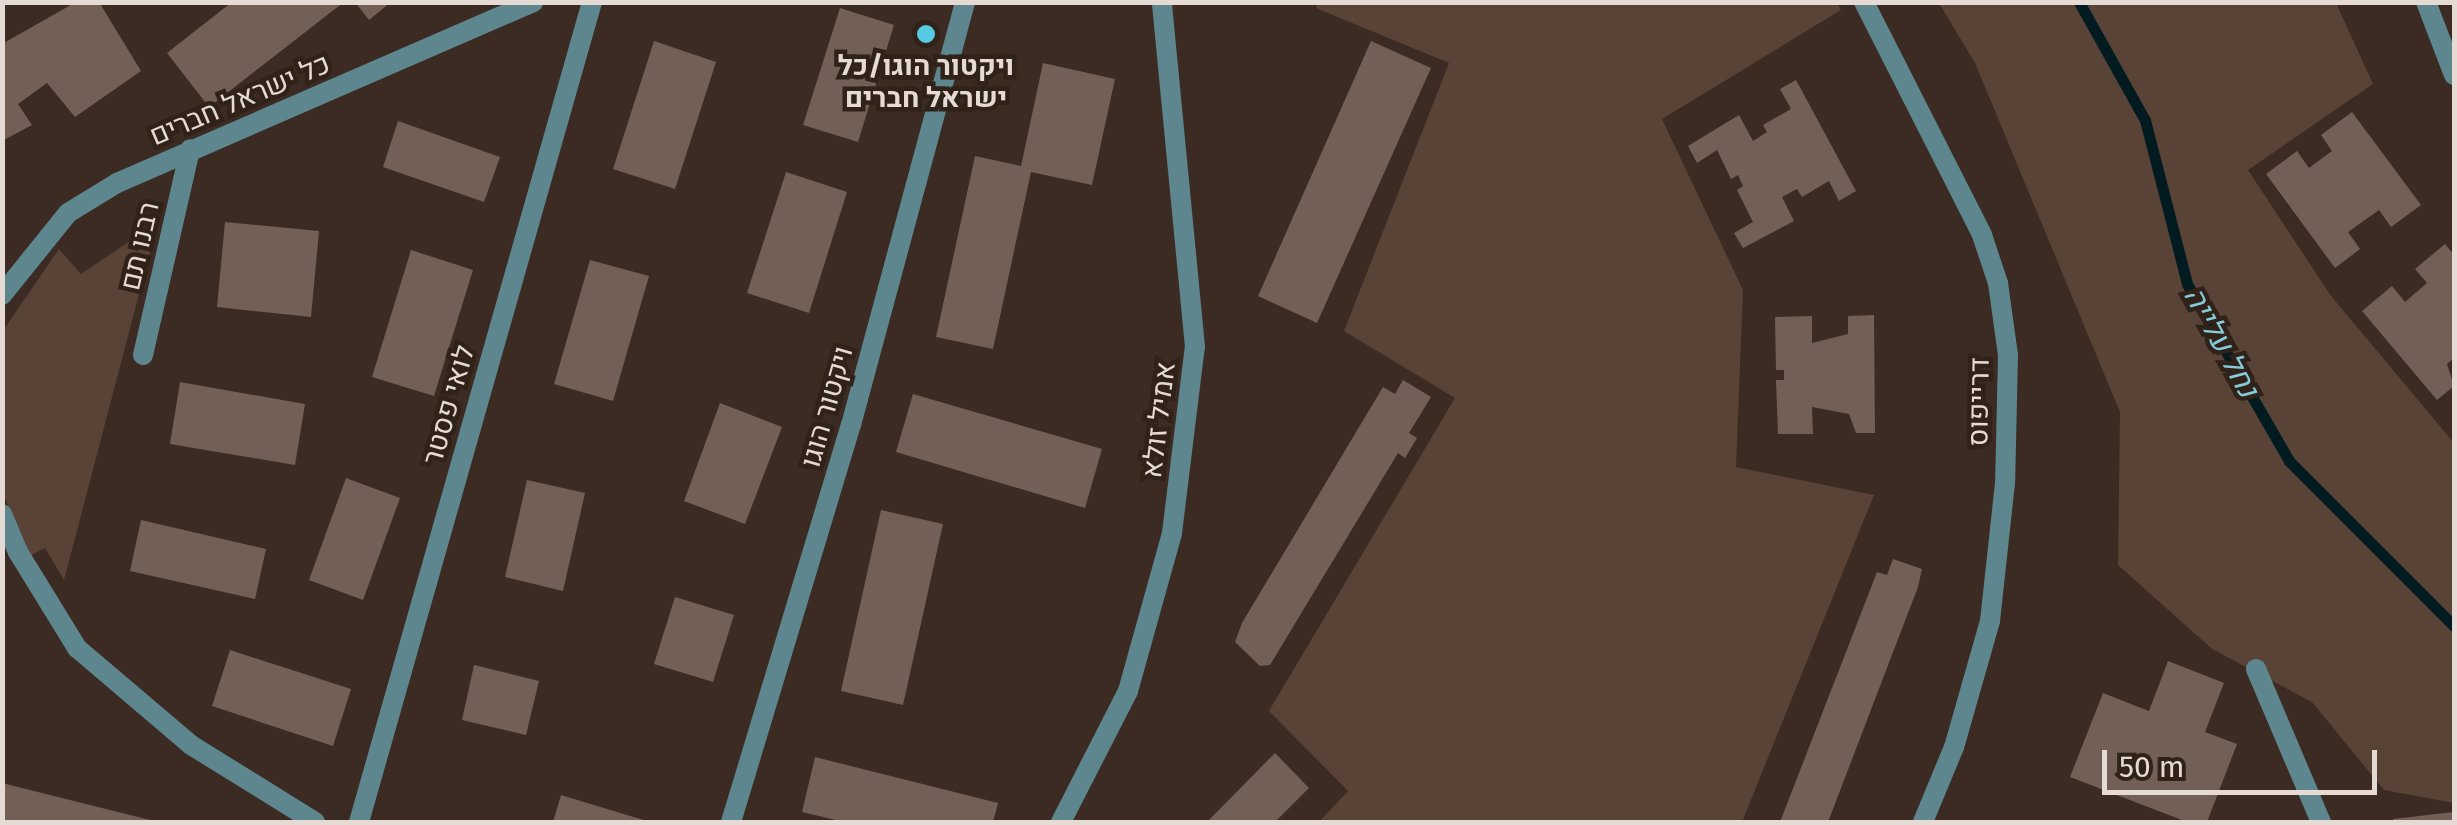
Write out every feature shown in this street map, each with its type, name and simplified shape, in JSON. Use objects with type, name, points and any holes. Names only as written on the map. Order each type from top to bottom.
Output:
[{"type":"street","name":"כל ישראל חברים","points":[[2,294],[68,213],[190,148],[533,2]]},
{"type":"street","name":"לואי פסטר","points":[[360,822],[592,2]]},
{"type":"street","name":"ויקטור הוגו","points":[[731,822],[851,426],[964,2]]},
{"type":"street","name":"אמיל זולא","points":[[1061,822],[1128,691],[1172,533],[1195,347],[1162,2]]},
{"type":"street","name":"דרייפוס","points":[[1864,2],[1982,234],[2008,355],[2005,483],[1990,621],[1958,734],[1922,822]]},
{"type":"street","points":[[2426,2],[2454,75]]},
{"type":"street","name":"רבנו תם","points":[[143,355],[190,148]]},
{"type":"street","points":[[2,514],[18,552],[77,648],[191,745],[315,822]]},
{"type":"street","points":[[2256,669],[2320,822]]},
{"type":"shaded area","points":[[1318,2],[1837,3],[1841,10],[1662,119],[1743,290],[1736,467],[1874,495],[1742,822],[1319,822],[1348,791],[1269,711],[1455,398],[1344,331],[1449,63],[1316,8]]},
{"type":"shaded area","points":[[1939,3],[2336,3],[2373,84],[2248,170],[2331,296],[2454,443],[2454,803],[2384,790],[2312,702],[2212,649],[2118,565],[2120,412],[1975,63]]},
{"type":"shaded area","points":[[158,222],[64,580],[45,548],[30,556],[3,494],[2,332],[59,249],[81,274]]},
{"type":"building","points":[[76,2],[99,2],[141,71],[75,117],[47,83],[18,104],[32,125],[2,141],[2,44]]},
{"type":"building","points":[[232,2],[344,2],[209,107],[167,53]]},
{"type":"building","points":[[355,2],[391,2],[369,20]]},
{"type":"building","points":[[840,8],[894,25],[858,142],[803,125]]},
{"type":"building","points":[[654,41],[716,62],[675,189],[613,169]]},
{"type":"building","points":[[1371,41],[1431,68],[1317,323],[1258,296]]},
{"type":"building","points":[[1043,63],[1115,79],[1092,185],[1031,172],[993,349],[936,337],[975,156],[1021,166]]},
{"type":"building","points":[[1796,80],[1856,191],[1839,201],[1829,181],[1802,197],[1797,189],[1782,197],[1794,221],[1743,248],[1734,233],[1753,222],[1737,190],[1743,186],[1738,175],[1731,179],[1717,150],[1697,163],[1688,146],[1739,115],[1753,141],[1767,132],[1763,125],[1791,109],[1780,89]]},
{"type":"building","points":[[2352,112],[2421,205],[2391,227],[2379,210],[2348,232],[2360,249],[2335,268],[2266,174],[2297,151],[2309,168],[2332,151],[2321,135]]},
{"type":"building","points":[[398,121],[500,157],[484,202],[383,167]]},
{"type":"building","points":[[786,172],[847,192],[809,313],[747,293]]},
{"type":"building","points":[[225,222],[319,231],[311,317],[217,307]]},
{"type":"building","points":[[2445,244],[2454,255],[2454,358],[2447,364],[2454,386],[2437,400],[2362,311],[2392,286],[2405,302],[2427,283],[2415,269]]},
{"type":"building","points":[[411,250],[473,270],[434,396],[372,377]]},
{"type":"building","points":[[590,260],[649,276],[613,401],[554,384]]},
{"type":"building","points":[[1874,315],[1875,433],[1856,433],[1849,414],[1812,407],[1813,434],[1778,434],[1776,380],[1784,380],[1784,370],[1776,370],[1775,317],[1812,316],[1812,343],[1848,334],[1848,316]]},
{"type":"building","points":[[1403,380],[1431,397],[1409,433],[1417,438],[1405,458],[1398,453],[1270,665],[1260,666],[1235,642],[1242,623],[1383,387],[1395,394]]},
{"type":"building","points":[[180,382],[305,404],[295,465],[170,444]]},
{"type":"building","points":[[913,394],[1102,449],[1085,508],[896,452]]},
{"type":"building","points":[[720,403],[782,427],[745,524],[684,501]]},
{"type":"building","points":[[346,478],[400,498],[363,600],[309,580]]},
{"type":"building","points":[[527,480],[585,493],[563,591],[505,577]]},
{"type":"building","points":[[881,510],[943,524],[903,705],[841,691]]},
{"type":"building","points":[[141,520],[266,549],[255,599],[130,571]]},
{"type":"building","points":[[1893,559],[1922,569],[1918,587],[1828,822],[1780,822],[1877,572],[1887,575]]},
{"type":"building","points":[[675,597],[734,615],[713,682],[654,664]]},
{"type":"building","points":[[230,650],[351,689],[333,746],[212,706]]},
{"type":"building","points":[[2168,661],[2224,683],[2205,732],[2237,744],[2207,822],[2187,822],[2070,777],[2103,693],[2149,711]]},
{"type":"building","points":[[474,665],[539,681],[526,735],[462,720]]},
{"type":"building","points":[[1275,753],[1309,788],[1275,822],[1207,822]]},
{"type":"building","points":[[815,757],[998,803],[993,822],[844,822],[802,812]]},
{"type":"building","points":[[2,783],[154,821],[154,822],[2,822]]},
{"type":"building","points":[[561,795],[650,822],[553,822]]},
{"type":"building","points":[[2454,812],[2454,822],[2393,822],[2393,819]]},
{"type":"waterway","name":"נחל עלייה","points":[[2079,2],[2145,120],[2187,284],[2289,461],[2454,626]]},
{"type":"place","name":"ויקטור הוגו/כל ישראל חברים","points":[[926,34]]}]
